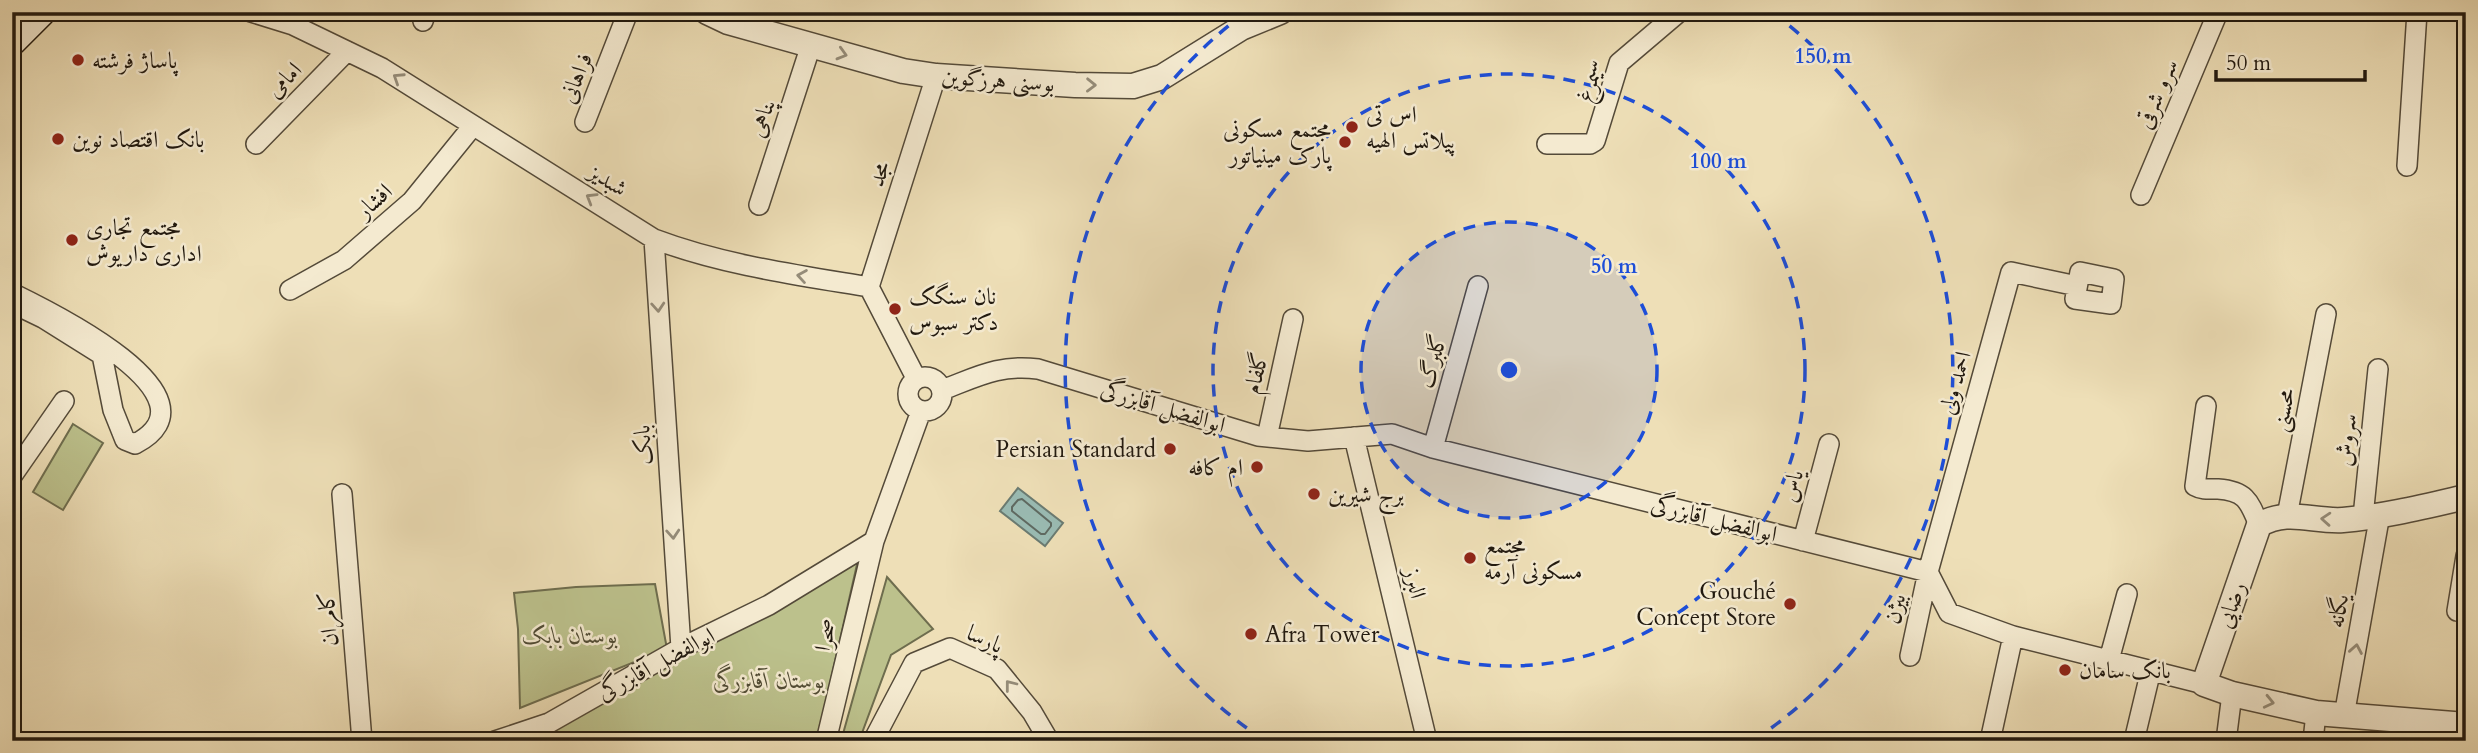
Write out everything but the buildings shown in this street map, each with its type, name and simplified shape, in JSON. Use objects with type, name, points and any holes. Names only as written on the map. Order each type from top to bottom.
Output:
[{"type":"main road","points":[[12,41],[41,12]]},
{"type":"street","name":"شبدیز","points":[[251,12],[293,25],[382,68],[654,239],[691,253],[869,287]]},
{"type":"street","name":"فراهانی","points":[[584,122],[628,12]]},
{"type":"street","name":"بوسنی هرزگوین","points":[[715,14],[903,71],[936,76],[1133,86],[1162,78],[1241,27],[1280,12]]},
{"type":"street","name":"سیمرغ","points":[[1547,144],[1590,144],[1595,141],[1619,63],[1679,12]]},
{"type":"street","name":"سرو شرقی","points":[[2141,195],[2218,12]]},
{"type":"street","points":[[2407,166],[2417,12]]},
{"type":"street","name":"پناهی","points":[[759,205],[811,45]]},
{"type":"street","name":"امامی","points":[[256,144],[347,51]]},
{"type":"street","name":"مجد","points":[[869,287],[936,76]]},
{"type":"street","name":"افشار","points":[[290,290],[344,260],[412,201],[472,127]]},
{"type":"street","name":"بابک","points":[[654,239],[681,648]]},
{"type":"street","name":"احمد ولی","points":[[1928,572],[2011,272],[2077,286]]},
{"type":"street","name":"گلبرگ","points":[[1433,448],[1478,286]]},
{"type":"street","points":[[869,287],[916,379]]},
{"type":"street","points":[[12,293],[102,343],[137,371],[159,398],[159,421],[149,437],[135,444],[125,440],[113,410],[102,355],[43,318],[12,303]]},
{"type":"street","name":"محسنی","points":[[2287,516],[2326,314]]},
{"type":"street","name":"گلفام","points":[[1266,437],[1293,319]]},
{"type":"street","name":"ابوالفضل آقابزرگی","points":[[942,390],[1002,368],[1038,369],[1266,437],[1308,441],[1392,434],[1433,448],[1928,572]]},
{"type":"street","name":"سروش","points":[[2371,515],[2378,369]]},
{"type":"street","points":[[922,376],[935,379],[942,390],[942,397],[935,409],[921,411],[915,408],[908,397],[908,389],[922,376]]},
{"type":"street","points":[[12,476],[64,401]]},
{"type":"street","points":[[2206,406],[2195,486],[2200,489],[2221,489],[2238,493],[2250,504],[2259,525],[2272,517],[2342,520],[2466,497]]},
{"type":"street","points":[[874,541],[921,411]]},
{"type":"street","name":"البرز","points":[[1354,437],[1427,741]]},
{"type":"street","name":"یاس","points":[[1802,541],[1829,444]]},
{"type":"street","name":"کامران","points":[[342,494],[362,741]]},
{"type":"street","name":"یگانه","points":[[2344,716],[2371,515]]},
{"type":"street","name":"رضایی","points":[[2204,684],[2259,525]]},
{"type":"street","name":"ابوالفضل آقابزرگی","points":[[495,741],[549,723],[681,648],[769,605],[874,541]]},
{"type":"street","name":"صحرا","points":[[826,741],[874,541]]},
{"type":"street","points":[[2457,611],[2466,556]]},
{"type":"street","points":[[1928,572],[1949,613],[2013,636],[2204,684],[2232,694],[2316,713],[2466,725]]},
{"type":"street","name":"بیژن","points":[[1910,656],[1928,572]]},
{"type":"street","points":[[2109,660],[2127,594]]},
{"type":"street","points":[[1990,741],[2013,636]]},
{"type":"street","name":"پارسا","points":[[873,741],[914,663],[950,648],[998,669],[1032,712],[1049,741]]},
{"type":"street","points":[[2134,741],[2151,670]]},
{"type":"street","points":[[2226,741],[2232,694]]},
{"type":"street","points":[[2314,741],[2316,713]]},
{"type":"green space","points":[[73,424],[103,443],[63,510],[33,492]]},
{"type":"green space","name":"بوستان آقابزرگی","points":[[858,560],[817,741],[556,741],[554,730]]},
{"type":"green space","points":[[887,577],[933,629],[891,655],[859,741],[841,741]]},
{"type":"green space","name":"بوستان بابک","points":[[655,584],[667,649],[520,708],[518,629],[514,593]]},
{"type":"water","points":[[1018,488],[1063,523],[1045,546],[1000,511]]},
{"type":"place","name":"پاساژ فرشته","points":[[78,60]]},
{"type":"place","name":"اس تی پیلاتس الهیه","points":[[1352,127]]},
{"type":"place","name":"بانک اقتصاد نوین","points":[[58,139]]},
{"type":"place","name":"مجتمع مسکونی پارک مینیاتور","points":[[1345,142]]},
{"type":"place","name":"مجتمع تجاری اداری داریوش","points":[[72,240]]},
{"type":"place","name":"نان سنگک دکتر سبوس","points":[[895,309]]},
{"type":"place","name":"Persian Standard","points":[[1170,449]]},
{"type":"place","name":"ام کافه","points":[[1257,467]]},
{"type":"place","name":"برج شیرین","points":[[1314,494]]},
{"type":"place","name":"مجتمع مسکونی آرمه","points":[[1470,558]]},
{"type":"place","name":"Gouché Concept Store","points":[[1790,604]]},
{"type":"place","name":"Afra Tower","points":[[1251,634]]},
{"type":"place","name":"بانک سامان","points":[[2065,670]]}]
